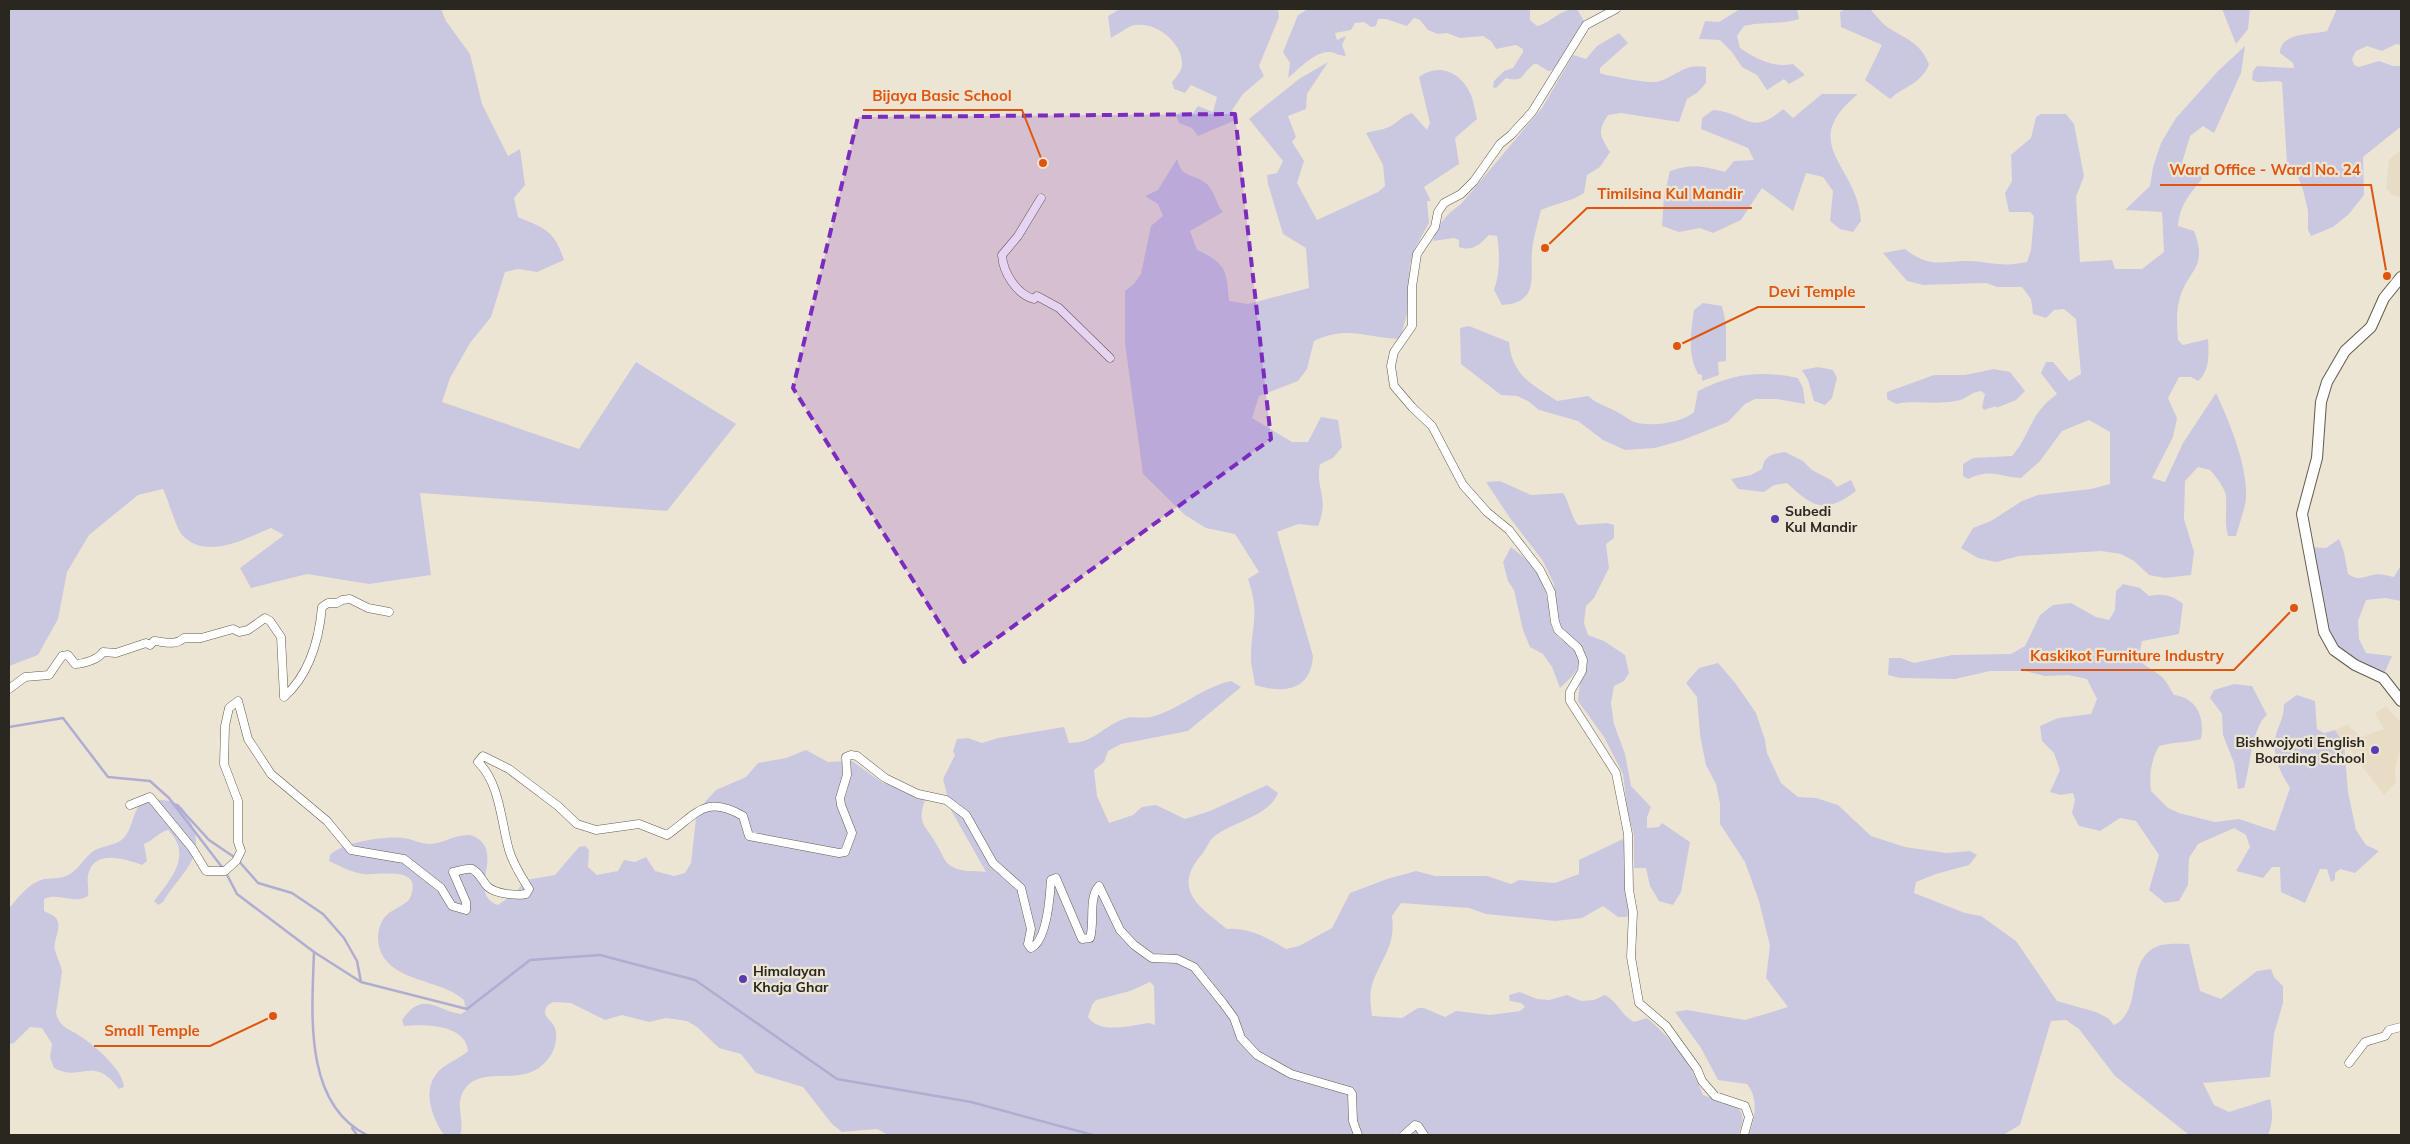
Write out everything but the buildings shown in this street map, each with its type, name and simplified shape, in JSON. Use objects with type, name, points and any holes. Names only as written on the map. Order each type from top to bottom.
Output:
[{"type":"street","points":[[1616,9],[1586,25],[1532,112],[1500,144],[1474,181],[1461,194],[1444,203],[1438,212],[1435,226],[1417,254],[1412,287],[1412,326],[1394,352],[1391,377],[1394,386],[1404,398],[1432,426],[1463,485],[1487,512],[1508,530],[1540,570],[1551,592],[1555,622],[1558,630],[1578,648],[1583,660],[1582,671],[1570,692],[1570,701],[1616,773],[1628,834],[1629,890],[1633,912],[1631,957],[1639,1003],[1666,1026],[1697,1069],[1702,1081],[1715,1096],[1746,1106],[1749,1117],[1744,1135]]},
{"type":"street","points":[[1041,198],[1018,236],[1002,255],[1005,272],[1024,296],[1034,300],[1037,296],[1059,308],[1110,358]]},
{"type":"street","points":[[2401,276],[2384,298],[2371,327],[2345,351],[2327,382],[2321,402],[2317,458],[2302,514],[2324,632],[2334,650],[2355,665],[2383,678],[2401,701]]},
{"type":"street","points":[[9,688],[25,677],[49,675],[62,656],[68,655],[75,664],[81,664],[100,656],[103,652],[116,653],[146,643],[150,645],[154,641],[173,644],[184,638],[201,638],[233,629],[239,632],[248,630],[264,618],[270,621],[281,637],[284,697],[296,685],[313,656],[322,607],[328,603],[337,603],[350,599],[368,608],[389,612]]},
{"type":"street","points":[[130,804],[150,797],[192,848],[206,871],[225,871],[236,861],[240,851],[238,842],[238,801],[224,764],[225,726],[229,708],[238,702],[248,739],[271,774],[327,821],[351,850],[404,860],[441,888],[452,906],[466,910],[466,902],[453,872],[469,868],[475,870],[488,886],[498,892],[520,895],[526,894],[529,888],[516,868],[509,850],[504,826],[487,771],[478,762],[483,756],[509,769],[558,806],[578,824],[596,830],[639,824],[667,835],[704,806],[728,807],[743,816],[749,836],[839,853],[845,852],[852,833],[840,798],[847,775],[846,757],[851,755],[857,756],[885,778],[918,794],[946,800],[966,815],[993,863],[1021,888],[1031,929],[1028,944],[1031,948],[1035,946],[1046,924],[1051,880],[1056,878],[1082,939],[1090,938],[1092,932],[1094,900],[1099,886],[1120,930],[1134,945],[1152,958],[1177,959],[1194,967],[1234,1018],[1240,1038],[1257,1055],[1291,1074],[1350,1091],[1352,1094],[1353,1121],[1358,1135]]},
{"type":"street","points":[[2349,1063],[2365,1042],[2385,1036],[2390,1030],[2401,1027]]},
{"type":"street","points":[[1404,1135],[1415,1126],[1418,1126],[1424,1135]]},
{"type":"highlighted area","points":[[1235,114],[1271,439],[964,662],[793,388],[858,117]]},
{"type":"shaded area","points":[[9,9],[441,9],[446,21],[470,54],[482,104],[508,156],[520,149],[525,185],[514,198],[518,217],[548,232],[557,242],[564,260],[537,272],[518,269],[505,272],[491,317],[470,343],[450,378],[442,402],[579,449],[636,362],[736,424],[667,511],[420,493],[431,575],[369,584],[307,574],[251,588],[240,568],[284,535],[271,528],[226,545],[214,547],[192,543],[182,535],[177,526],[163,489],[138,495],[89,535],[67,572],[58,619],[38,655],[9,666]]},
{"type":"shaded area","points":[[1120,9],[1278,9],[1279,17],[1259,66],[1264,76],[1243,94],[1232,110],[1238,119],[1198,136],[1192,128],[1179,123],[1176,115],[1181,112],[1193,113],[1198,106],[1213,112],[1217,97],[1191,85],[1185,93],[1174,89],[1172,82],[1182,68],[1182,62],[1177,46],[1164,33],[1148,26],[1139,25],[1131,26],[1111,38],[1108,16]]},
{"type":"shaded area","points":[[1308,9],[1530,9],[1530,20],[1537,26],[1565,11],[1577,9],[1584,21],[1554,70],[1548,71],[1534,64],[1520,79],[1506,78],[1496,88],[1493,87],[1494,81],[1504,71],[1513,68],[1523,49],[1516,45],[1496,49],[1491,41],[1483,36],[1460,38],[1447,33],[1438,34],[1428,30],[1420,20],[1414,18],[1407,26],[1386,19],[1378,19],[1376,26],[1371,27],[1364,22],[1355,23],[1351,30],[1335,33],[1337,40],[1346,36],[1342,45],[1346,56],[1324,52],[1308,61],[1288,78],[1290,63],[1283,52],[1298,15]]},
{"type":"shaded area","points":[[1740,9],[1797,9],[1799,19],[1744,26],[1737,36],[1740,48],[1752,56],[1772,64],[1793,64],[1805,75],[1789,84],[1784,79],[1767,90],[1757,75],[1742,67],[1732,52],[1720,40],[1699,39],[1705,21],[1719,22]]},
{"type":"shaded area","points":[[1846,9],[1870,9],[1886,26],[1917,46],[1929,64],[1922,76],[1890,99],[1865,80],[1882,45],[1841,27],[1840,12]]},
{"type":"shaded area","points":[[2222,9],[2250,9],[2248,29],[2236,44]]},
{"type":"shaded area","points":[[2337,9],[2401,9],[2401,45],[2396,44],[2382,51],[2367,46],[2356,51],[2352,59],[2354,65],[2359,67],[2379,61],[2393,66],[2401,66],[2401,128],[2363,157],[2364,195],[2349,214],[2333,227],[2311,236],[2308,230],[2308,211],[2303,190],[2298,177],[2287,164],[2282,82],[2252,80],[2253,71],[2257,66],[2294,68],[2293,63],[2280,53],[2281,46],[2291,38],[2327,31]]},
{"type":"shaded area","points":[[1619,33],[1628,43],[1600,68],[1600,73],[1654,82],[1661,81],[1684,69],[1698,66],[1706,67],[1706,83],[1698,92],[1687,99],[1679,122],[1621,113],[1608,115],[1602,126],[1601,134],[1610,152],[1600,167],[1587,175],[1584,193],[1541,210],[1534,236],[1532,278],[1528,293],[1514,303],[1502,305],[1494,290],[1499,264],[1497,236],[1489,235],[1476,246],[1464,248],[1459,247],[1459,240],[1454,238],[1433,241],[1437,229],[1443,220],[1461,204],[1542,108],[1573,55],[1586,59],[1597,46]]},
{"type":"shaded area","points":[[2245,46],[2241,73],[2214,133],[2203,126],[2190,136],[2182,163],[2199,170],[2202,179],[2186,201],[2179,219],[2178,226],[2194,231],[2199,253],[2198,261],[2179,301],[2177,315],[2178,340],[2183,345],[2208,339],[2207,367],[2198,381],[2191,377],[2179,377],[2168,398],[2177,418],[2173,437],[2152,478],[2165,482],[2183,443],[2216,393],[2232,430],[2241,458],[2246,486],[2246,498],[2236,536],[2228,536],[2226,497],[2222,486],[2210,470],[2198,467],[2185,481],[2184,519],[2194,552],[2191,575],[2165,578],[2149,575],[2134,561],[2121,554],[2101,551],[2019,556],[1996,562],[1978,558],[1961,548],[1973,528],[1991,521],[2022,501],[2038,495],[2091,489],[2110,484],[2110,432],[2089,420],[2062,431],[2040,461],[2021,478],[1995,474],[1983,474],[1968,479],[1963,476],[1963,464],[1973,458],[2012,456],[2018,448],[2035,417],[2057,394],[2041,373],[2046,362],[2053,362],[2069,381],[2081,374],[2076,319],[2064,309],[2054,310],[2046,318],[2033,314],[2031,299],[2022,287],[1997,287],[1986,283],[1923,285],[1907,281],[1883,253],[1905,249],[1914,256],[1930,262],[1972,261],[2006,264],[2027,262],[2031,250],[2034,216],[2030,212],[2009,212],[2005,193],[2012,181],[2011,155],[2031,138],[2036,117],[2041,114],[2066,114],[2074,124],[2084,176],[2076,197],[2080,262],[2112,260],[2115,269],[2142,269],[2164,252],[2162,212],[2125,210],[2150,186],[2153,167],[2161,143],[2176,118],[2218,71]]},
{"type":"shaded area","points":[[1328,62],[1307,94],[1306,109],[1288,116],[1296,137],[1292,142],[1304,161],[1297,183],[1317,220],[1378,192],[1385,186],[1383,165],[1366,133],[1388,128],[1404,116],[1412,113],[1427,130],[1430,123],[1419,77],[1434,70],[1442,70],[1456,76],[1467,87],[1471,95],[1477,119],[1455,138],[1459,164],[1424,187],[1431,201],[1427,201],[1429,223],[1415,248],[1410,264],[1407,314],[1400,339],[1347,333],[1326,336],[1314,341],[1307,369],[1298,381],[1259,396],[1252,418],[1292,442],[1308,442],[1321,417],[1338,420],[1342,447],[1333,458],[1320,464],[1319,481],[1323,508],[1318,526],[1298,524],[1277,532],[1313,656],[1311,668],[1307,677],[1294,687],[1285,689],[1265,688],[1255,685],[1251,662],[1254,603],[1248,579],[1259,572],[1235,534],[1206,528],[1185,515],[1143,474],[1125,343],[1125,291],[1134,284],[1141,274],[1151,226],[1163,216],[1158,204],[1145,196],[1158,190],[1177,159],[1182,170],[1207,184],[1223,212],[1190,231],[1197,250],[1214,259],[1223,269],[1226,275],[1229,301],[1248,304],[1309,288],[1306,248],[1283,234],[1268,184],[1267,175],[1277,173],[1283,161],[1249,119],[1299,79]]},
{"type":"shaded area","points":[[1822,94],[1858,94],[1840,112],[1832,127],[1831,142],[1835,155],[1851,184],[1857,201],[1861,221],[1853,232],[1840,229],[1830,221],[1833,191],[1823,177],[1806,173],[1793,211],[1762,188],[1741,220],[1713,233],[1700,228],[1679,232],[1662,226],[1664,196],[1670,171],[1677,168],[1698,166],[1725,172],[1734,161],[1754,160],[1748,148],[1701,129],[1702,118],[1713,110],[1755,123],[1763,122],[1783,109],[1793,118]]},
{"type":"shaded area","points":[[2401,150],[2401,198],[2392,195],[2386,188],[2389,160]]},
{"type":"shaded area","points":[[1703,303],[1722,306],[1726,324],[1726,361],[1718,362],[1719,375],[1702,381],[1702,375],[1698,374],[1692,358],[1691,342],[1694,310]]},
{"type":"shaded area","points":[[1469,326],[1509,342],[1514,363],[1524,378],[1557,401],[1588,396],[1632,421],[1639,423],[1673,422],[1689,416],[1694,412],[1698,391],[1710,385],[1746,375],[1771,374],[1798,378],[1803,388],[1805,404],[1777,399],[1755,399],[1745,404],[1728,422],[1683,440],[1655,448],[1625,450],[1603,440],[1578,421],[1539,410],[1528,401],[1517,396],[1501,395],[1461,364],[1460,328]]},
{"type":"shaded area","points":[[1818,367],[1833,370],[1837,378],[1832,398],[1825,405],[1814,401],[1808,380],[1802,370]]},
{"type":"shaded area","points":[[1994,369],[2010,372],[2025,391],[2016,400],[1996,408],[1996,406],[1984,410],[1982,407],[1985,394],[1981,391],[1949,402],[1896,404],[1887,399],[1887,392],[1934,375],[1965,375]]},
{"type":"shaded area","points":[[1785,452],[1803,461],[1812,470],[1831,480],[1837,487],[1851,480],[1856,491],[1836,503],[1820,505],[1804,498],[1787,483],[1774,485],[1764,492],[1738,489],[1731,479],[1751,475],[1762,469],[1769,456]]},
{"type":"shaded area","points":[[1500,481],[1531,495],[1563,493],[1578,525],[1607,523],[1614,525],[1614,538],[1606,544],[1609,568],[1594,598],[1586,606],[1584,623],[1588,635],[1604,641],[1625,655],[1629,673],[1624,681],[1614,686],[1611,703],[1614,724],[1625,754],[1631,786],[1651,807],[1647,817],[1647,828],[1659,827],[1662,823],[1690,842],[1681,892],[1673,905],[1659,901],[1650,886],[1646,868],[1634,868],[1634,836],[1627,808],[1623,774],[1604,737],[1578,701],[1580,682],[1585,675],[1587,664],[1583,648],[1561,627],[1556,617],[1554,584],[1543,561],[1510,518],[1486,482]]},
{"type":"shaded area","points":[[2339,539],[2344,552],[2348,574],[2351,576],[2360,578],[2378,574],[2394,577],[2401,565],[2401,601],[2385,598],[2366,600],[2358,621],[2359,639],[2366,653],[2392,656],[2384,674],[2335,647],[2325,624],[2310,547],[2326,548]]},
{"type":"shaded area","points":[[1511,547],[1537,572],[1547,596],[1553,630],[1579,656],[1577,669],[1560,688],[1552,667],[1543,654],[1530,647],[1523,630],[1514,590],[1508,581],[1503,562]]},
{"type":"shaded area","points":[[2123,584],[2140,588],[2149,596],[2163,595],[2183,604],[2179,634],[2142,641],[2140,656],[2141,661],[2164,680],[2174,695],[2194,704],[2202,723],[2201,739],[2159,746],[2151,768],[2151,791],[2168,808],[2179,813],[2215,822],[2239,819],[2275,831],[2290,788],[2282,775],[2275,754],[2275,739],[2283,714],[2284,704],[2297,695],[2315,701],[2317,729],[2324,733],[2335,730],[2344,743],[2348,792],[2356,830],[2366,845],[2379,851],[2355,873],[2340,869],[2335,873],[2335,880],[2331,882],[2327,869],[2320,869],[2305,903],[2281,892],[2280,867],[2272,867],[2263,878],[2236,871],[2250,847],[2246,835],[2234,828],[2198,844],[2189,858],[2188,885],[2179,901],[2165,903],[2149,890],[2159,855],[2136,821],[2120,818],[2100,831],[2079,826],[2072,813],[2075,800],[2073,793],[2060,795],[2050,792],[2060,770],[2054,753],[2042,741],[2040,726],[2058,718],[2091,714],[2097,699],[2087,679],[2068,675],[2045,676],[2025,671],[1990,671],[1955,679],[1900,678],[1888,675],[1889,658],[1901,658],[1914,663],[1952,655],[2011,654],[2025,646],[2040,615],[2053,605],[2071,603],[2096,617],[2109,620],[2115,610],[2116,591]]},
{"type":"shaded area","points":[[1718,663],[1736,684],[1756,713],[1765,740],[1767,753],[1781,783],[1798,797],[1816,798],[1838,805],[1871,836],[1905,847],[1946,853],[1970,851],[1977,855],[1969,865],[1936,874],[1916,882],[1914,893],[1965,913],[1981,916],[2016,941],[2057,1001],[2096,1012],[2108,1018],[2114,1025],[2123,1018],[2129,1008],[2141,962],[2147,953],[2165,944],[2189,944],[2200,991],[2221,999],[2257,971],[2271,969],[2274,977],[2283,986],[2283,1003],[2274,1034],[2270,1077],[2203,1083],[2214,1105],[2229,1112],[2270,1099],[2272,1117],[2268,1135],[2189,1135],[2115,1076],[2079,1029],[2066,1020],[2051,1021],[2020,1125],[2003,1135],[1749,1135],[1755,1109],[1751,1090],[1747,1084],[1718,1080],[1701,1048],[1675,1012],[1687,1010],[1745,1020],[1788,1007],[1766,978],[1770,946],[1759,901],[1745,862],[1720,824],[1720,804],[1716,784],[1706,765],[1700,735],[1697,697],[1686,683],[1699,668]]},
{"type":"shaded area","points":[[1231,681],[1241,687],[1188,731],[1121,744],[1108,751],[1104,762],[1094,770],[1097,796],[1109,823],[1133,815],[1142,807],[1156,805],[1185,819],[1210,811],[1267,785],[1278,793],[1274,801],[1259,813],[1214,837],[1194,866],[1189,877],[1189,887],[1192,896],[1207,912],[1227,929],[1243,930],[1265,937],[1286,949],[1299,946],[1332,928],[1350,893],[1387,879],[1416,871],[1435,876],[1487,876],[1511,884],[1519,880],[1555,883],[1579,874],[1579,860],[1623,839],[1630,888],[1627,917],[1618,917],[1603,906],[1582,918],[1555,921],[1486,914],[1469,908],[1401,903],[1392,916],[1393,927],[1390,944],[1372,985],[1370,996],[1372,1016],[1402,1018],[1418,1008],[1424,1008],[1445,1017],[1456,1011],[1490,1015],[1520,1011],[1525,1007],[1521,1003],[1510,1001],[1509,995],[1520,992],[1537,999],[1549,1000],[1567,995],[1581,1001],[1594,1000],[1605,995],[1634,1022],[1647,1018],[1673,1043],[1693,1073],[1703,1095],[1737,1107],[1740,1110],[1742,1113],[1742,1124],[1738,1135],[888,1135],[877,1129],[842,1132],[832,1124],[803,1087],[756,1073],[741,1054],[719,1048],[697,1027],[687,1021],[666,1018],[649,1022],[622,1015],[605,1020],[571,1003],[553,1002],[548,1005],[545,1012],[546,1017],[554,1026],[556,1034],[554,1048],[548,1059],[538,1069],[526,1074],[490,1077],[479,1079],[469,1084],[460,1099],[462,1125],[460,1135],[444,1135],[432,1110],[430,1101],[431,1083],[435,1075],[442,1068],[468,1051],[465,1042],[460,1035],[452,1031],[432,1026],[404,1026],[402,1020],[409,1011],[423,1004],[430,1004],[461,1014],[466,1011],[464,1000],[441,987],[400,972],[382,954],[378,940],[381,923],[389,913],[409,900],[413,889],[411,881],[406,876],[399,874],[358,873],[329,861],[330,855],[336,850],[354,843],[386,838],[403,838],[430,844],[462,835],[469,835],[481,841],[486,849],[485,893],[489,900],[498,905],[515,893],[526,880],[555,875],[579,847],[585,846],[589,850],[588,867],[597,875],[618,871],[624,860],[635,862],[646,857],[655,871],[674,876],[685,873],[691,863],[696,818],[704,803],[716,790],[746,777],[758,763],[786,758],[806,750],[828,762],[852,761],[883,783],[917,790],[926,798],[922,820],[947,862],[959,870],[986,872],[951,810],[943,779],[955,755],[953,751],[957,739],[968,738],[982,743],[998,738],[1064,727],[1069,743],[1084,741],[1125,719],[1151,717],[1161,714],[1220,684]],"holes":[[[1150,982],[1154,986],[1155,1025],[1149,1023],[1116,1028],[1100,1026],[1093,1023],[1088,1017],[1096,1000],[1130,991]]]},
{"type":"shaded area","points":[[2234,684],[2252,686],[2267,715],[2258,728],[2244,788],[2238,789],[2234,763],[2223,735],[2222,714],[2210,698],[2214,690]]},
{"type":"shaded area","name":"Bishwojyoti English Boarding School","points":[[2386,706],[2401,723],[2401,746],[2395,770],[2396,782],[2384,795],[2335,730],[2347,725],[2361,737],[2384,729],[2375,713]]},
{"type":"shaded area","points":[[150,798],[170,801],[179,805],[187,815],[195,834],[196,845],[190,865],[163,902],[158,905],[154,901],[177,867],[179,858],[179,849],[175,839],[168,830],[144,844],[147,861],[142,865],[119,858],[103,859],[96,862],[91,867],[88,876],[88,896],[77,899],[50,897],[44,899],[44,911],[54,916],[58,924],[55,946],[62,972],[56,1013],[63,1026],[95,1047],[114,1067],[123,1080],[124,1087],[119,1089],[102,1073],[87,1071],[72,1073],[54,1068],[50,1057],[52,1044],[42,1028],[30,1027],[14,1043],[9,1044],[9,909],[28,887],[44,879],[61,878],[70,874],[92,852],[120,841],[129,831],[139,805]]},
{"type":"waterway","points":[[9,727],[63,718],[108,777],[150,781],[169,798],[225,871],[237,894],[314,952],[361,982],[467,1009],[530,960],[600,955],[695,980],[837,1079],[971,1102],[1093,1135]]},
{"type":"waterway","points":[[177,805],[209,840],[237,859],[258,883],[292,893],[323,914],[344,938],[357,961],[361,982]]},
{"type":"waterway","points":[[314,952],[313,1028],[316,1054],[322,1079],[331,1102],[346,1121],[367,1135]]},
{"type":"waterway","points":[[352,1128],[357,1135]]},
{"type":"place","name":"Bijaya Basic School","points":[[1043,163]]},
{"type":"place","name":"Timilsina Kul Mandir","points":[[1545,248]]},
{"type":"place","name":"Ward Office - Ward No. 24","points":[[2387,276]]},
{"type":"place","name":"Devi Temple","points":[[1677,346]]},
{"type":"place","name":"Subedi Kul Mandir","points":[[1775,519]]},
{"type":"place","name":"Kaskikot Furniture Industry","points":[[2294,608]]},
{"type":"place","name":"Bishwojyoti English Boarding School","points":[[2375,750]]},
{"type":"place","name":"Himalayan Khaja Ghar","points":[[743,979]]},
{"type":"place","name":"Small Temple","points":[[273,1016]]}]
